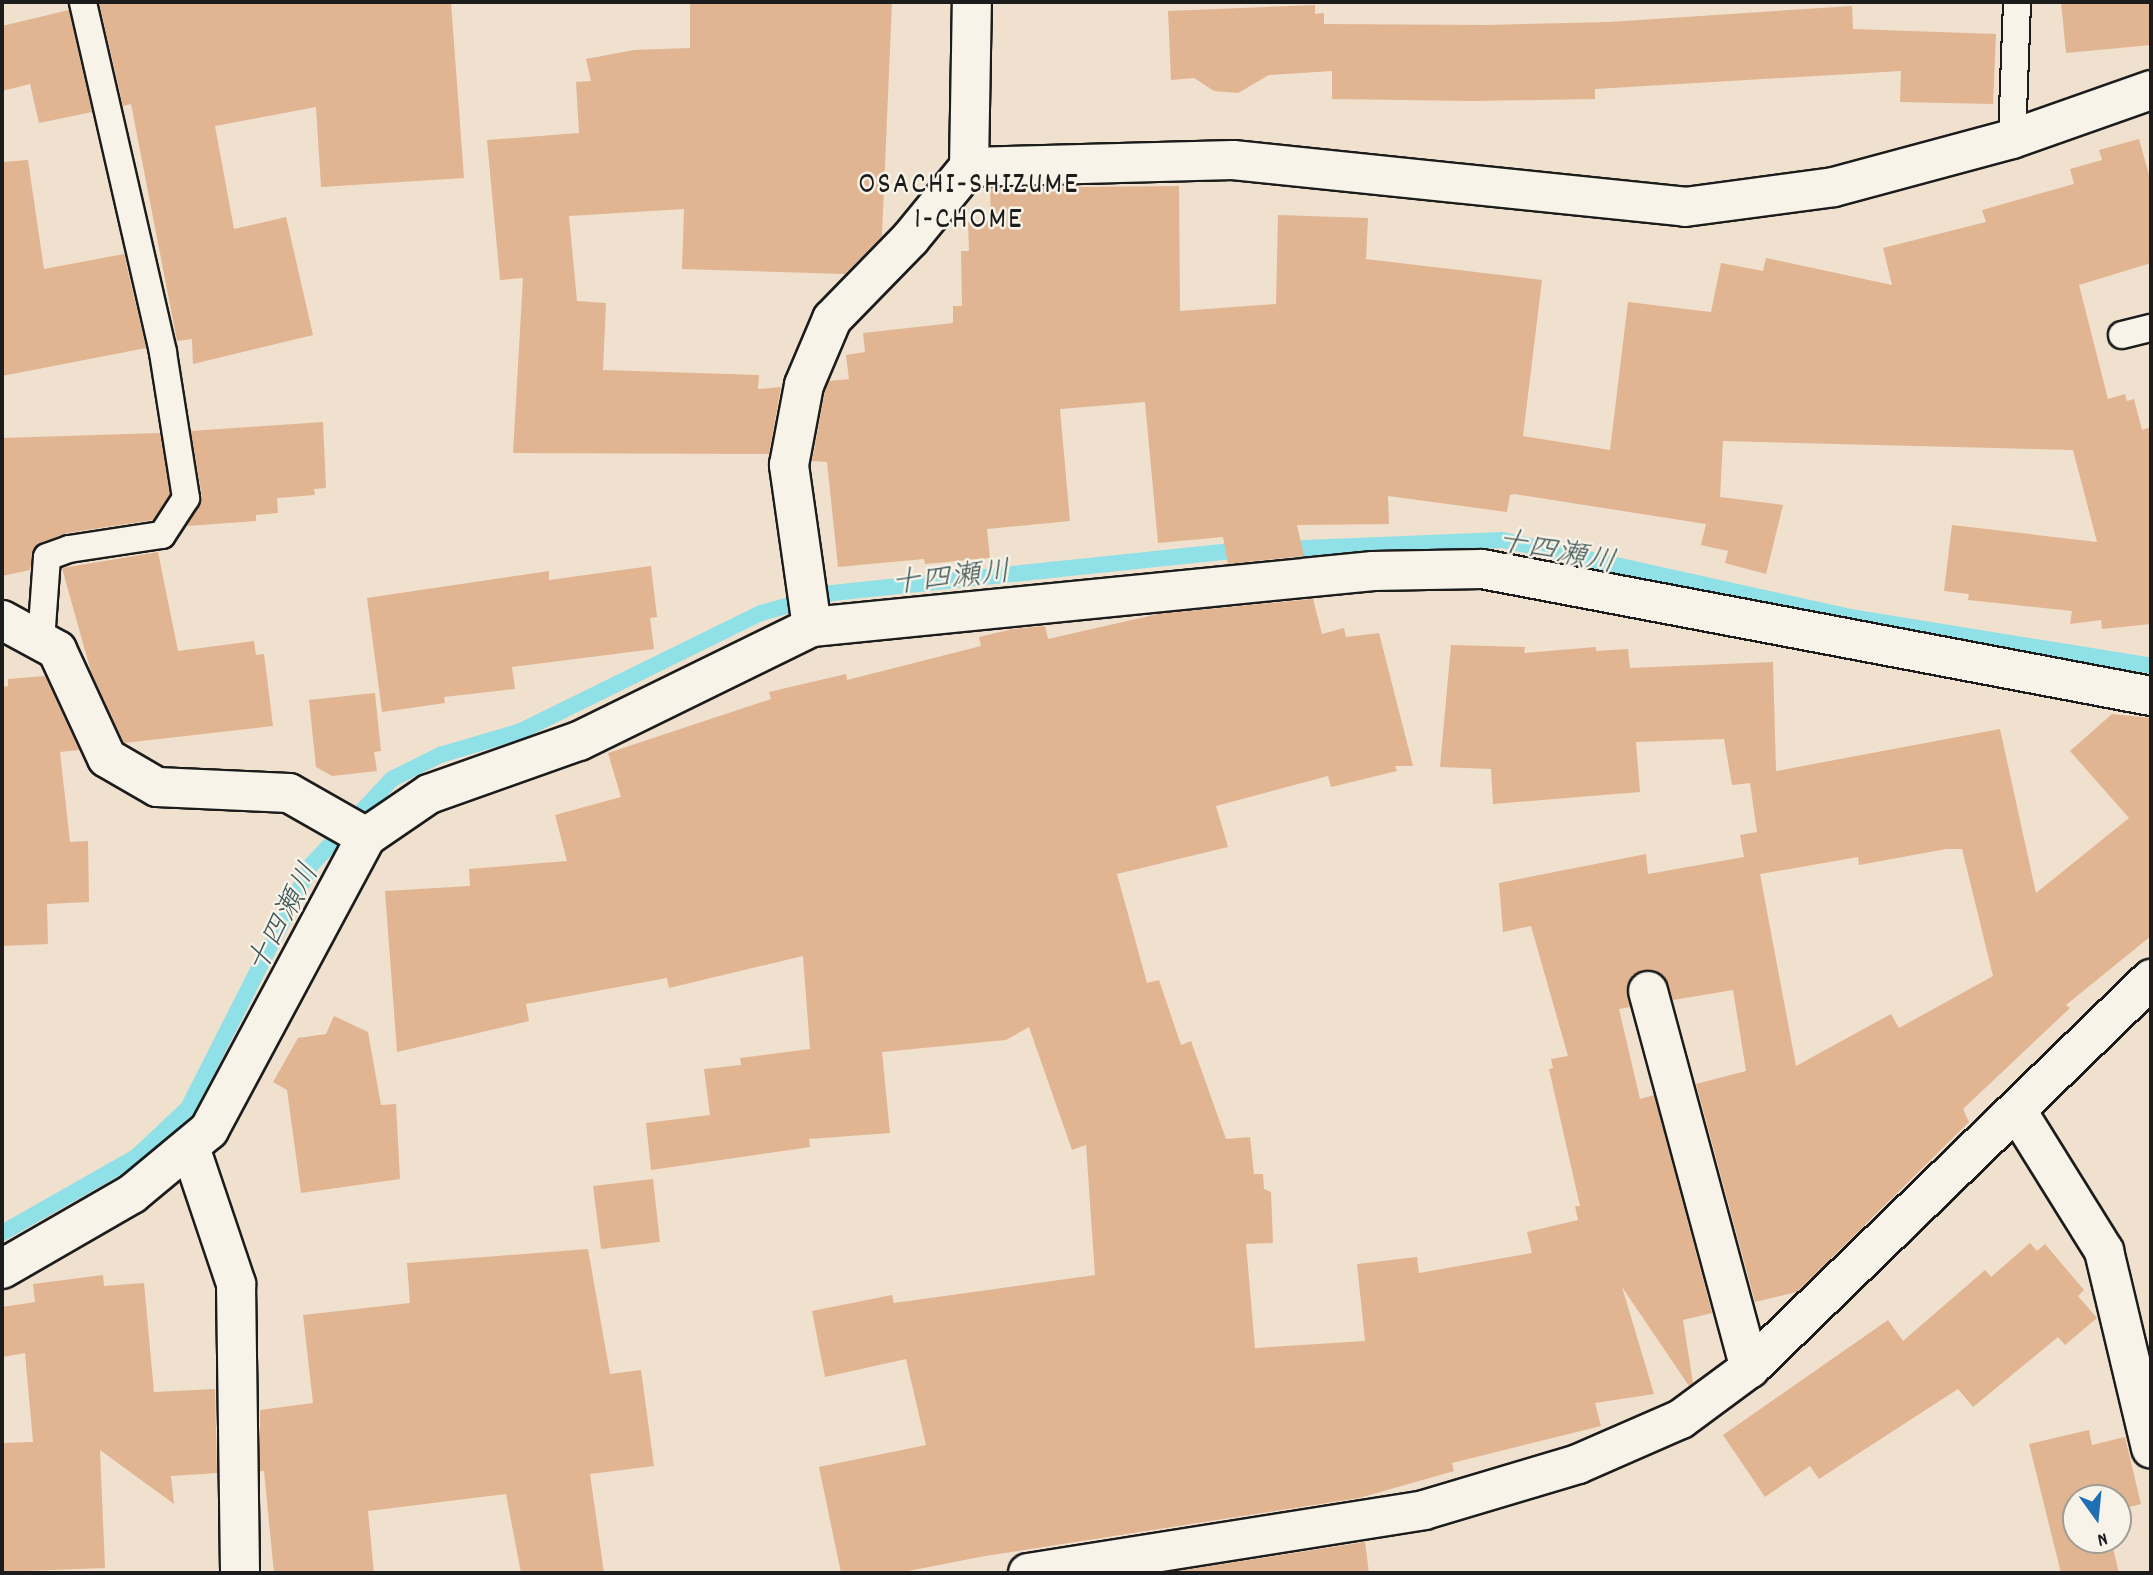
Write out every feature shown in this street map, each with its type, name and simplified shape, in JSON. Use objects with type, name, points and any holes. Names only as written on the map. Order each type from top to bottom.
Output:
[{"type":"street","points":[[813,627],[789,465],[804,385],[832,319],[910,239],[969,167],[972,2]]},
{"type":"street","points":[[969,167],[1233,160],[1685,207],[1834,187],[2012,139],[2151,90]]},
{"type":"street","points":[[2,1269],[132,1194],[209,1130],[366,837],[429,794],[579,741],[813,627],[1373,571],[1482,569],[2151,696]]},
{"type":"street","points":[[2,620],[57,650],[107,758],[157,787],[289,793],[366,837]]},
{"type":"street","points":[[1028,1573],[1424,1510],[1578,1464],[1670,1424],[1749,1368],[2151,979]]},
{"type":"street","points":[[1648,991],[1749,1368]]},
{"type":"street","points":[[2017,1111],[2104,1251],[2141,1352],[2151,1448]]},
{"type":"street","points":[[190,1147],[236,1284],[240,1573]]},
{"type":"lane","points":[[41,641],[47,557],[69,549],[162,535],[187,498],[160,338],[83,2]]},
{"type":"lane","points":[[2012,139],[2017,2]]},
{"type":"lane","points":[[2122,335],[2151,328]]},
{"type":"building","points":[[99,2],[451,2],[464,178],[321,187],[316,107],[215,126],[234,229],[286,217],[313,335],[193,364],[192,339],[177,341],[131,104],[123,106]]},
{"type":"building","points":[[690,2],[892,2],[882,236],[845,274],[682,269],[684,209],[569,216],[577,301],[606,303],[603,370],[759,375],[758,389],[781,387],[769,454],[513,453],[523,278],[500,280],[487,140],[579,133],[576,82],[591,81],[586,59],[634,50],[690,48]]},
{"type":"building","points":[[2061,2],[2151,2],[2151,45],[2066,53]]},
{"type":"building","points":[[1315,5],[1315,14],[1324,13],[1324,24],[1486,25],[1609,22],[1852,6],[1853,29],[1996,34],[1993,104],[1900,102],[1901,71],[1595,89],[1595,99],[1472,101],[1332,99],[1332,71],[1269,75],[1238,93],[1214,91],[1194,78],[1171,80],[1168,11]]},
{"type":"building","points":[[69,10],[92,112],[39,123],[30,84],[2,91],[2,26]]},
{"type":"building","points":[[2139,139],[2151,182],[2151,263],[2079,285],[2108,399],[2125,394],[2127,401],[2134,399],[2142,430],[2151,427],[2151,624],[2102,629],[2101,620],[2070,624],[2072,611],[1968,600],[1969,594],[1944,591],[1952,525],[2097,542],[2073,450],[1723,441],[1720,497],[1783,505],[1766,574],[1725,563],[1728,551],[1701,545],[1706,524],[1514,494],[1510,495],[1507,512],[1388,496],[1389,524],[1297,525],[1304,556],[1228,564],[1223,537],[1158,543],[1145,402],[1060,409],[1070,521],[987,529],[990,558],[925,564],[924,559],[838,567],[827,462],[812,461],[829,381],[849,379],[846,355],[865,352],[863,333],[953,323],[953,306],[962,306],[961,251],[969,251],[968,222],[991,221],[990,188],[1179,186],[1180,311],[1276,304],[1278,215],[1368,218],[1366,259],[1542,280],[1523,436],[1610,450],[1628,302],[1711,312],[1721,263],[1763,271],[1766,258],[1892,285],[1883,248],[1986,222],[1982,210],[2074,184],[2070,169],[2102,160],[2099,150]]},
{"type":"building","points":[[28,160],[44,269],[124,254],[146,348],[2,376],[2,162]]},
{"type":"building","points":[[323,422],[326,488],[314,489],[315,495],[277,498],[278,513],[256,515],[256,521],[187,526],[202,497],[191,431]]},
{"type":"building","points":[[160,433],[170,494],[153,520],[67,533],[42,542],[34,548],[30,570],[2,576],[2,438]]},
{"type":"building","points":[[158,552],[178,651],[254,641],[256,655],[264,654],[273,726],[124,743],[91,672],[62,568]]},
{"type":"building","points":[[651,566],[657,617],[650,618],[654,649],[512,667],[515,689],[444,697],[445,703],[382,712],[367,598],[549,571],[549,580]]},
{"type":"building","points":[[1313,599],[1322,634],[1344,628],[1346,637],[1379,633],[1413,766],[1395,766],[1397,771],[1331,787],[1328,776],[1216,806],[1228,847],[1117,874],[1147,983],[1159,980],[1181,1045],[1191,1041],[1226,1139],[1250,1137],[1254,1174],[1263,1174],[1264,1189],[1271,1192],[1273,1243],[1246,1244],[1255,1348],[1365,1341],[1357,1264],[1417,1257],[1419,1273],[1532,1253],[1527,1232],[1578,1220],[1575,1206],[1580,1206],[1549,1069],[1553,1068],[1551,1059],[1568,1056],[1531,926],[1503,932],[1499,883],[1646,854],[1648,874],[1744,857],[1740,835],[1757,832],[1750,783],[1732,785],[1724,739],[1636,742],[1640,792],[1493,804],[1491,769],[1440,767],[1451,645],[1525,647],[1524,653],[1596,647],[1596,651],[1628,649],[1630,668],[1773,662],[1776,771],[2000,729],[2036,893],[2129,818],[2070,751],[2112,714],[2151,718],[2151,936],[2066,1005],[2070,1008],[1963,1109],[1969,1122],[1797,1292],[1755,1302],[1696,1084],[1746,1071],[1733,990],[1673,1000],[1663,975],[1653,970],[1633,975],[1627,986],[1630,1007],[1619,1009],[1640,1099],[1654,1095],[1712,1313],[1683,1320],[1693,1383],[1689,1386],[1622,1287],[1654,1394],[1595,1403],[1601,1426],[1452,1463],[1454,1471],[1359,1498],[985,1556],[898,1573],[841,1573],[819,1467],[926,1445],[906,1359],[825,1377],[812,1311],[892,1295],[894,1303],[1095,1275],[1086,1145],[1072,1150],[1029,1027],[1006,1040],[882,1052],[890,1133],[809,1139],[810,1147],[651,1170],[646,1123],[710,1115],[704,1069],[741,1065],[740,1058],[810,1049],[803,956],[669,988],[667,978],[526,1004],[529,1021],[397,1052],[385,891],[470,886],[469,869],[567,861],[555,815],[621,797],[608,753],[771,699],[769,692],[846,674],[847,680],[981,646],[979,637],[1013,629],[1045,626],[1048,639],[1158,614]],"holes":[[[1946,849],[1962,849],[1993,976],[1899,1028],[1891,1014],[1796,1066],[1760,874],[1858,857],[1859,865]]]},
{"type":"building","points":[[45,676],[79,750],[60,752],[70,842],[88,841],[89,902],[47,904],[48,944],[2,946],[2,687],[8,686],[8,679]]},
{"type":"building","points":[[375,693],[381,751],[374,752],[377,771],[332,776],[316,767],[309,700]]},
{"type":"building","points":[[334,1016],[368,1032],[381,1105],[396,1104],[400,1179],[301,1193],[287,1090],[273,1082],[298,1038],[326,1034]]},
{"type":"building","points":[[653,1179],[660,1242],[601,1249],[593,1186]]},
{"type":"building","points":[[2030,1243],[2037,1251],[2045,1244],[2084,1290],[2078,1296],[2097,1318],[2065,1345],[2058,1337],[1973,1407],[1958,1389],[1819,1479],[1810,1466],[1765,1497],[1723,1435],[1888,1320],[1903,1341],[1985,1270],[1991,1277]]},
{"type":"building","points":[[588,1249],[610,1374],[641,1370],[654,1466],[590,1474],[604,1573],[521,1573],[506,1494],[368,1511],[374,1573],[274,1573],[264,1471],[260,1471],[260,1410],[313,1403],[303,1315],[410,1303],[407,1263]]},
{"type":"building","points":[[103,1275],[104,1286],[144,1283],[154,1392],[215,1389],[217,1473],[171,1476],[174,1504],[100,1450],[105,1568],[2,1572],[2,1443],[33,1442],[25,1353],[2,1357],[2,1307],[35,1302],[33,1284]]},
{"type":"building","points":[[2089,1430],[2092,1445],[2125,1437],[2141,1504],[2132,1506],[2132,1484],[2062,1484],[2062,1554],[2114,1554],[2119,1573],[2061,1573],[2029,1444]]},
{"type":"building","points":[[1365,1542],[1369,1573],[1171,1573],[1171,1572]]},
{"type":"waterway","name":"十四瀬川","points":[[1281,549],[1503,540],[1850,617],[2151,666]]},
{"type":"waterway","name":"十四瀬川","points":[[2,1233],[136,1157],[188,1108],[312,864],[392,779],[440,755],[521,731],[761,613],[832,593],[1244,550]]},
{"type":"district","name":"OSACHI-SHIZUME 1-CHOME","points":[[969,204]]}]
